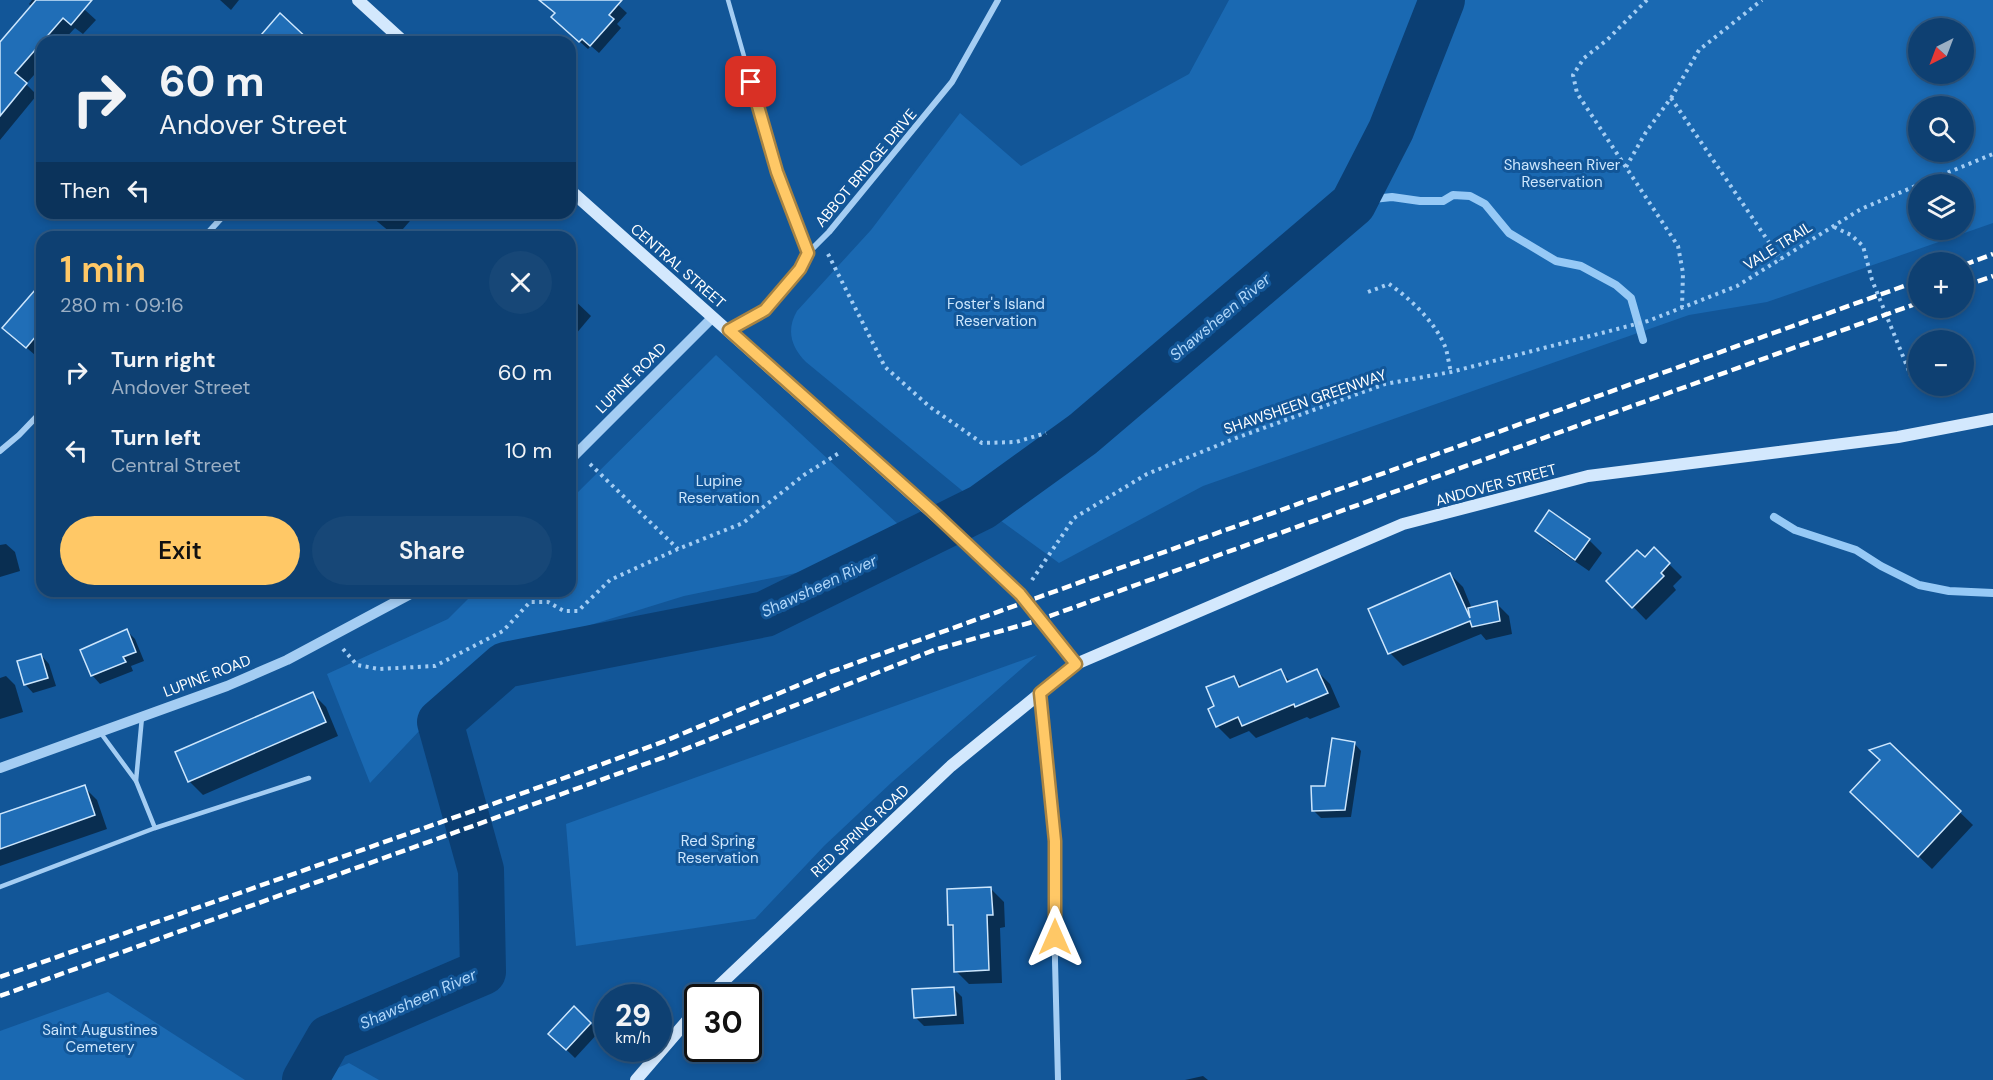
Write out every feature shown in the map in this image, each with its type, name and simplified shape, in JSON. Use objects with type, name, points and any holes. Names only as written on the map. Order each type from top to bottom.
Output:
[{"type":"main road","points":[[358,0],[388,36]]},
{"type":"main road","name":"CENTRAL STREET","points":[[576,195],[976,552],[1020,594],[1076,664]]},
{"type":"main road","name":"ANDOVER STREET","points":[[1040,693],[1076,664],[1403,524],[1588,476],[1898,437],[1993,419]]},
{"type":"main road","name":"RED SPRING ROAD","points":[[721,984],[951,766],[1040,693]]},
{"type":"main road","points":[[636,1080],[684,1024]]},
{"type":"street","name":"ABBOT BRIDGE DRIVE","points":[[729,330],[765,310],[800,269],[808,253],[952,82],[998,0]]},
{"type":"street","points":[[210,231],[220,219]]},
{"type":"street","name":"LUPINE ROAD","points":[[576,454],[713,317]]},
{"type":"street","points":[[0,451],[36,417]]},
{"type":"street","name":"LUPINE ROAD","points":[[0,768],[227,686],[287,660],[405,597]]},
{"type":"street","points":[[1040,693],[1055,841],[1055,961],[1059,1080]]},
{"type":"lane","points":[[728,0],[777,172],[808,253]]},
{"type":"lane","points":[[136,781],[142,717]]},
{"type":"lane","points":[[100,732],[136,781],[155,828]]},
{"type":"lane","points":[[0,887],[155,828],[309,778]]},
{"type":"path","points":[[1647,0],[1607,40],[1584,58],[1573,75],[1577,93],[1678,246],[1683,273],[1682,307]]},
{"type":"path","points":[[1626,167],[1699,50],[1762,0]]},
{"type":"path","points":[[1671,98],[1781,260]]},
{"type":"path","name":"VALE TRAIL","points":[[1945,174],[1993,154]]},
{"type":"path","name":"VALE TRAIL","points":[[1648,321],[1737,286],[1861,209],[1908,190]]},
{"type":"path","points":[[1833,226],[1851,235],[1863,246],[1872,280],[1908,369]]},
{"type":"path","points":[[821,240],[885,367],[930,407],[982,443],[1016,442],[1046,433]]},
{"type":"path","points":[[1368,292],[1389,284],[1403,293],[1427,318],[1445,347],[1451,372]]},
{"type":"path","name":"SHAWSHEEN GREENWAY","points":[[1020,594],[1074,518],[1147,474],[1236,438],[1385,384],[1451,372],[1648,321]]},
{"type":"path","points":[[332,636],[357,665],[380,669],[435,666],[503,631],[530,602],[548,602],[564,611],[578,611],[610,580],[743,523],[804,475],[844,449]]},
{"type":"path","points":[[576,458],[678,549]]},
{"type":"green space","name":"Shawsheen River Reservation","points":[[1229,0],[1993,0],[1993,223],[1974,230],[1974,174],[1908,174],[1908,240],[1944,240],[1767,302],[1689,315],[1203,486],[1059,563],[982,507],[806,362],[794,344],[791,332],[797,311],[871,230],[960,113],[1021,166],[1189,74]]},
{"type":"green space","name":"Lupine Reservation","points":[[716,355],[928,552],[806,571],[684,596],[490,656],[370,783],[327,674],[448,619],[470,597],[576,597],[576,494]]},
{"type":"green space","name":"Red Spring Reservation","points":[[1037,655],[892,782],[824,846],[755,919],[576,946],[566,824]]},
{"type":"green space","name":"Saint Augustines Cemetery","points":[[108,992],[245,1080],[0,1080],[0,1031]]},
{"type":"green space","points":[[349,1063],[379,1080],[315,1080],[317,1077]]},
{"type":"building","points":[[36,0],[92,0],[71,25],[63,18],[47,36],[36,36],[36,49],[15,73],[27,83],[0,116],[0,42]]},
{"type":"building","points":[[539,0],[622,0],[609,15],[614,19],[590,46],[582,39],[579,42],[576,36],[572,36],[551,17],[555,13]]},
{"type":"building","points":[[280,13],[305,36],[260,36]]},
{"type":"building","points":[[36,289],[36,336],[26,348],[2,328]]},
{"type":"building","points":[[1549,510],[1590,539],[1575,560],[1535,531]]},
{"type":"building","points":[[1654,547],[1670,563],[1661,573],[1664,576],[1632,608],[1606,581],[1637,550],[1645,557]]},
{"type":"building","points":[[1450,573],[1470,618],[1468,608],[1497,601],[1500,621],[1472,627],[1470,621],[1388,654],[1368,609]]},
{"type":"building","points":[[127,629],[136,652],[123,657],[126,662],[91,676],[80,650]]},
{"type":"building","points":[[41,654],[48,678],[24,685],[17,661]]},
{"type":"building","points":[[1281,669],[1287,682],[1317,669],[1328,693],[1295,707],[1294,704],[1242,726],[1238,717],[1216,727],[1208,709],[1214,706],[1206,687],[1234,676],[1239,687]]},
{"type":"building","points":[[313,692],[326,722],[188,782],[175,752]]},
{"type":"building","points":[[1332,738],[1355,742],[1345,810],[1312,811],[1311,786],[1325,786]]},
{"type":"building","points":[[1890,743],[1961,811],[1918,857],[1850,792],[1880,760],[1869,750]]},
{"type":"building","points":[[85,785],[95,815],[0,849],[0,814]]},
{"type":"building","points":[[991,887],[993,915],[987,915],[989,970],[954,972],[953,925],[948,925],[947,889]]},
{"type":"building","points":[[954,987],[956,1015],[914,1018],[912,989]]},
{"type":"building","points":[[574,1006],[591,1023],[566,1050],[548,1034]]},
{"type":"waterway","name":"Shawsheen River","points":[[305,1080],[329,1038],[483,972],[481,870],[440,722],[505,665],[765,614],[982,507],[1083,434],[1353,204],[1391,130],[1442,0]]},
{"type":"waterway","points":[[1353,204],[1392,197],[1443,201],[1453,195],[1470,196],[1485,204],[1509,233],[1556,261],[1581,266],[1616,285],[1631,298],[1643,340]]},
{"type":"waterway","points":[[1774,517],[1795,530],[1856,550],[1881,566],[1919,585],[1949,591],[1993,593]]},
{"type":"railway","points":[[1974,261],[1993,254]]},
{"type":"railway","points":[[1974,283],[1993,276]]},
{"type":"railway","points":[[0,977],[504,800],[665,741],[825,674],[1908,285]]},
{"type":"railway","points":[[0,996],[673,754],[934,650],[1036,621],[1908,307]]},
{"type":"route","points":[[751,82],[777,172],[808,253],[800,269],[765,310],[729,330],[931,510],[1020,594],[1076,664],[1040,693],[1055,841],[1055,937]]},
{"type":"park label","name":"Foster's Island Reservation","points":[[996,312]]}]
